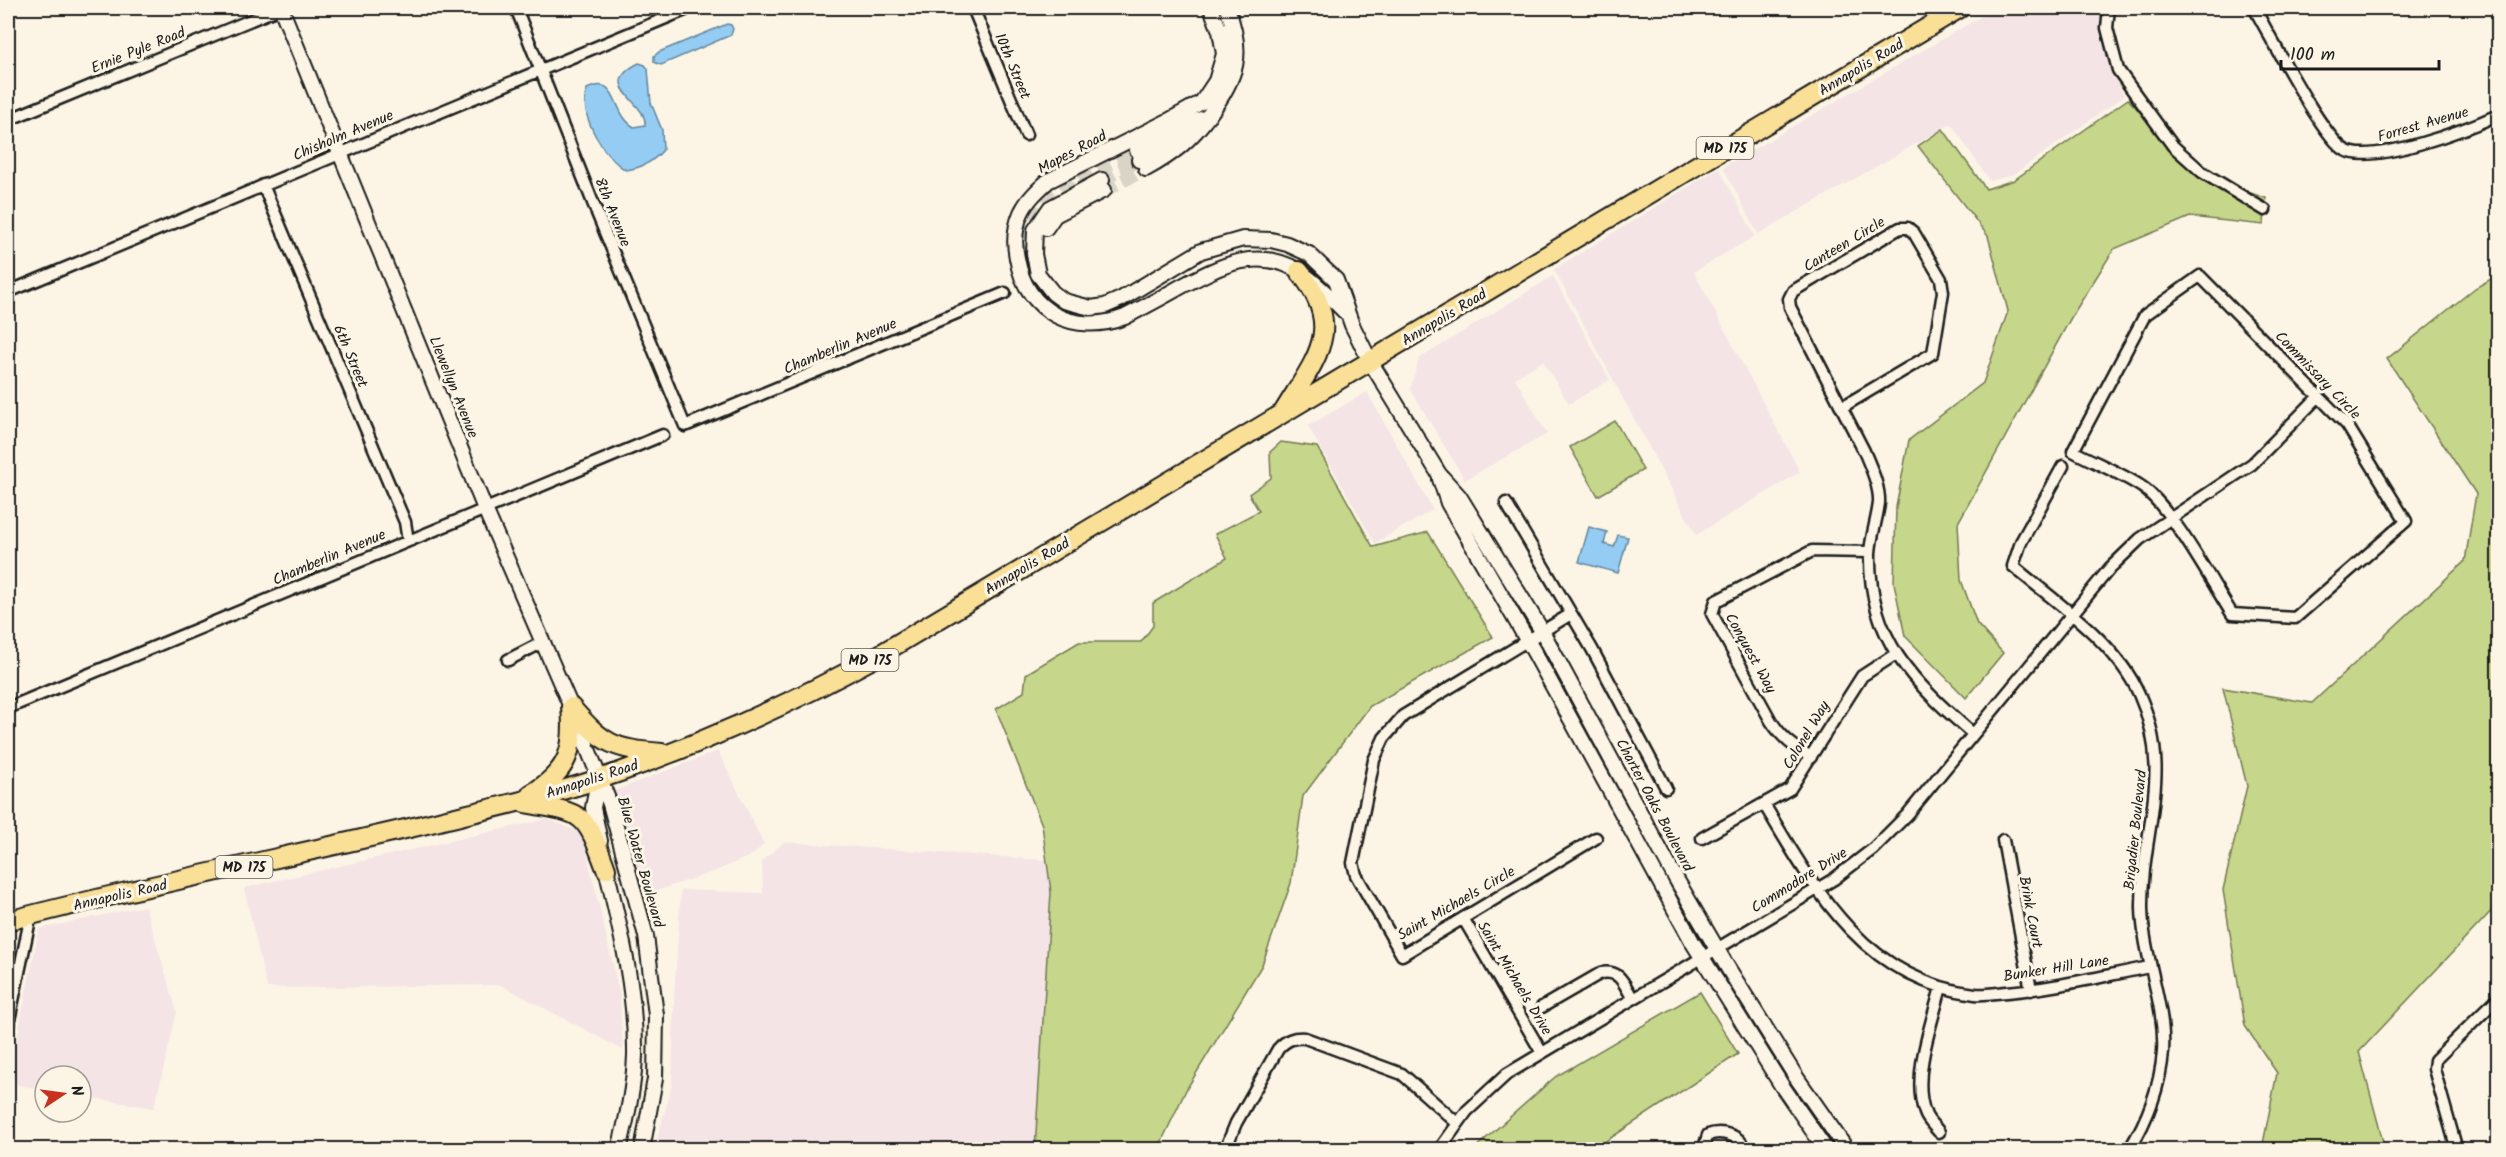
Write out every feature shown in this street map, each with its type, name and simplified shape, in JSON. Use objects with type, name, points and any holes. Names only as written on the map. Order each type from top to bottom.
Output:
[{"type":"main road","name":"Annapolis Road","points":[[8,921],[518,802],[598,779],[739,726],[785,705],[874,658],[1960,8]]},
{"type":"main road","points":[[1282,414],[1316,359],[1323,339],[1322,311],[1315,291],[1299,271]]},
{"type":"main road","points":[[571,707],[604,741],[630,751],[666,754]]},
{"type":"main road","points":[[518,802],[556,775],[566,762],[571,750],[573,731],[571,707]]},
{"type":"main road","points":[[518,802],[562,809],[582,818],[593,836],[606,869]]},
{"type":"street","name":"Ernie Pyle Road","points":[[8,120],[280,8]]},
{"type":"street","name":"Llewellyn Avenue","points":[[280,8],[485,510],[571,707],[598,779]]},
{"type":"street","name":"8th Avenue","points":[[516,8],[685,426]]},
{"type":"street","name":"Chisholm Avenue","points":[[8,292],[690,8]]},
{"type":"street","name":"10th Street","points":[[973,8],[1026,135]]},
{"type":"street","name":"Mapes Road","points":[[1211,8],[1220,31],[1224,54],[1216,81],[1202,102],[1048,181],[1021,212],[1016,231],[1015,250],[1019,271],[1026,289],[1046,311],[1081,324],[1094,325],[1125,317],[1233,261],[1265,259],[1280,262],[1299,271],[1320,287],[1351,318]]},
{"type":"street","points":[[1208,117],[1189,123],[1141,160],[1171,155],[1187,143],[1208,117],[1222,98],[1234,76],[1238,48],[1234,26],[1227,8]]},
{"type":"street","points":[[2109,8],[2107,28],[2118,70],[2166,137],[2202,172],[2265,210]]},
{"type":"street","name":"Forrest Avenue","points":[[2254,8],[2323,125],[2344,150],[2359,155],[2424,142],[2499,115]]},
{"type":"street","name":"6th Street","points":[[263,184],[405,522],[408,541]]},
{"type":"street","name":"Mapes Road","points":[[1103,185],[1055,215],[1046,226],[1041,248],[1042,264],[1038,273],[1053,293],[1064,301],[1079,306],[1098,307],[1121,299],[1201,251],[1243,239],[1271,240],[1309,254],[1336,280],[1352,325],[1370,361]]},
{"type":"street","name":"Canteen Circle","points":[[1842,408],[1933,353],[1943,292],[1941,279],[1914,233],[1908,228],[1900,228],[1793,291],[1789,299],[1790,307],[1842,408],[1864,450],[1874,475],[1879,502],[1870,552],[1873,594],[1878,615],[1896,654],[1922,689],[1973,734]]},
{"type":"street","name":"Commissary Circle","points":[[2200,276],[2347,425],[2406,521],[2295,618],[2232,614],[2170,518],[2152,495],[2141,487],[2073,451],[2145,315],[2200,276]]},
{"type":"street","name":"Chamberlin Avenue","points":[[685,426],[1005,293]]},
{"type":"street","name":"Charter Oaks Boulevard","points":[[1370,361],[1438,474],[1448,503],[1527,641],[1653,874],[1702,958],[1782,1086],[1826,1149]]},
{"type":"street","name":"Commodore Drive","points":[[1439,1149],[1457,1123],[1486,1091],[1507,1074],[1817,890],[1854,864],[1890,833],[2110,568],[2140,539],[2252,464],[2319,396]]},
{"type":"street","name":"Chamberlin Avenue","points":[[8,708],[663,435]]},
{"type":"street","name":"Brigadier Boulevard","points":[[2063,466],[2021,542],[2013,566],[2118,658],[2139,692],[2151,725],[2157,768],[2142,908],[2150,967],[2161,1018],[2163,1050],[2159,1082],[2151,1108],[2129,1149]]},
{"type":"street","name":"Charter Oaks Boulevard","points":[[1438,474],[1459,496],[1542,631],[1716,949],[1796,1077],[1847,1149]]},
{"type":"street","points":[[1506,503],[1571,614],[1666,788]]},
{"type":"street","name":"Conquest Way","points":[[1811,757],[1791,745],[1775,728],[1712,614],[1713,607],[1716,601],[1812,551],[1870,552]]},
{"type":"street","points":[[1527,641],[1571,614]]},
{"type":"street","name":"Saint Michaels Circle","points":[[1527,641],[1403,716],[1384,738],[1374,760],[1354,851],[1353,863],[1356,875],[1402,955],[1596,838]]},
{"type":"street","points":[[508,660],[543,642]]},
{"type":"street","name":"Colonel Way","points":[[1702,838],[1790,789],[1862,676],[1896,654]]},
{"type":"street","name":"Blue Water Boulevard","points":[[598,779],[593,808],[629,974],[634,1029],[631,1095],[620,1149]]},
{"type":"street","name":"Blue Water Boulevard","points":[[598,779],[610,804],[645,936],[652,974],[657,1058],[653,1100],[642,1149]]},
{"type":"street","name":"Bunker Hill Lane","points":[[1764,804],[1817,890],[1852,934],[1898,970],[1941,987],[1976,994],[2031,990],[2150,967]]},
{"type":"street","name":"Brink Court","points":[[2003,840],[2031,990]]},
{"type":"street","points":[[8,1025],[31,915]]},
{"type":"street","name":"Saint Michaels Drive","points":[[1463,918],[1542,1053]]},
{"type":"street","points":[[1542,1007],[1600,972],[1611,971],[1619,976],[1633,999]]},
{"type":"street","points":[[1939,1132],[1925,1115],[1920,1096],[1924,1053],[1941,987]]},
{"type":"street","points":[[2457,1149],[2434,1068],[2436,1060],[2499,998]]},
{"type":"street","points":[[1225,1149],[1236,1123],[1278,1049],[1286,1040],[1297,1037],[1402,1074],[1457,1123]]},
{"type":"street","points":[[1703,1149],[1708,1135],[1715,1133],[1738,1137],[1744,1149]]},
{"type":"shaded area","points":[[1996,8],[2104,8],[2102,28],[2105,44],[2112,72],[2124,96],[2014,174],[1990,181],[1951,124],[1758,234],[1723,167]]},
{"type":"shaded area","points":[[1719,168],[1755,236],[1694,272],[1800,472],[1696,535],[1554,269]]},
{"type":"shaded area","points":[[1553,276],[1610,380],[1569,404],[1543,361],[1515,378],[1547,434],[1465,480],[1410,389],[1419,359]]},
{"type":"shaded area","points":[[1367,392],[1433,510],[1375,543],[1308,426]]},
{"type":"shaded area","points":[[718,751],[764,844],[754,854],[716,871],[641,896],[614,791]]},
{"type":"shaded area","points":[[547,819],[582,833],[620,996],[623,1050],[501,985],[267,988],[244,888]]},
{"type":"shaded area","points":[[784,842],[1046,860],[1051,892],[1035,1149],[654,1150],[672,1085],[674,997],[681,890],[763,893],[762,861]]},
{"type":"shaded area","points":[[145,906],[177,1012],[154,1108],[93,1098],[93,1064],[33,1064],[33,1088],[8,1083],[39,929]]},
{"type":"green space","points":[[2128,99],[2199,176],[2266,198],[2264,225],[2190,217],[2114,249],[2072,316],[1958,523],[1961,580],[1977,624],[2003,653],[1966,698],[1905,636],[1894,583],[1896,507],[1909,440],[1983,383],[2008,311],[1988,236],[1918,146],[1943,129],[1986,189],[2014,180]]},
{"type":"green space","points":[[2498,275],[2498,904],[2359,1052],[2385,1149],[2262,1149],[2277,1073],[2245,1026],[2223,890],[2247,786],[2223,688],[2312,703],[2465,561],[2476,494],[2387,359],[2475,288]]},
{"type":"green space","points":[[1615,421],[1643,470],[1598,496],[1570,447]]},
{"type":"green space","points":[[1281,442],[1317,447],[1373,547],[1428,532],[1493,637],[1370,706],[1303,796],[1291,883],[1262,965],[1186,1090],[1158,1149],[1035,1149],[1051,892],[1042,825],[996,709],[1024,692],[1026,674],[1079,642],[1141,642],[1153,626],[1153,603],[1227,558],[1215,534],[1259,511],[1249,494],[1271,478],[1270,452]]},
{"type":"green space","points":[[1700,992],[1738,1054],[1594,1149],[1474,1149],[1555,1077]]},
{"type":"water","points":[[727,24],[733,29],[731,35],[661,65],[654,62],[654,56],[659,52]]},
{"type":"water","points":[[639,63],[648,69],[651,103],[662,130],[663,150],[647,164],[626,170],[609,156],[595,135],[586,111],[585,100],[587,89],[605,86],[627,121],[634,127],[645,125],[644,117],[622,87],[621,79],[626,71]]},
{"type":"water","points":[[1589,527],[1607,532],[1604,544],[1614,547],[1618,535],[1628,537],[1618,573],[1579,562]]},
{"type":"tunnel","points":[[1030,260],[1028,231],[1034,215],[1045,200],[1053,193],[1137,150]]},
{"type":"tunnel","points":[[1102,180],[1139,160]]},
{"type":"tunnel","points":[[1104,190],[1146,169]]}]
